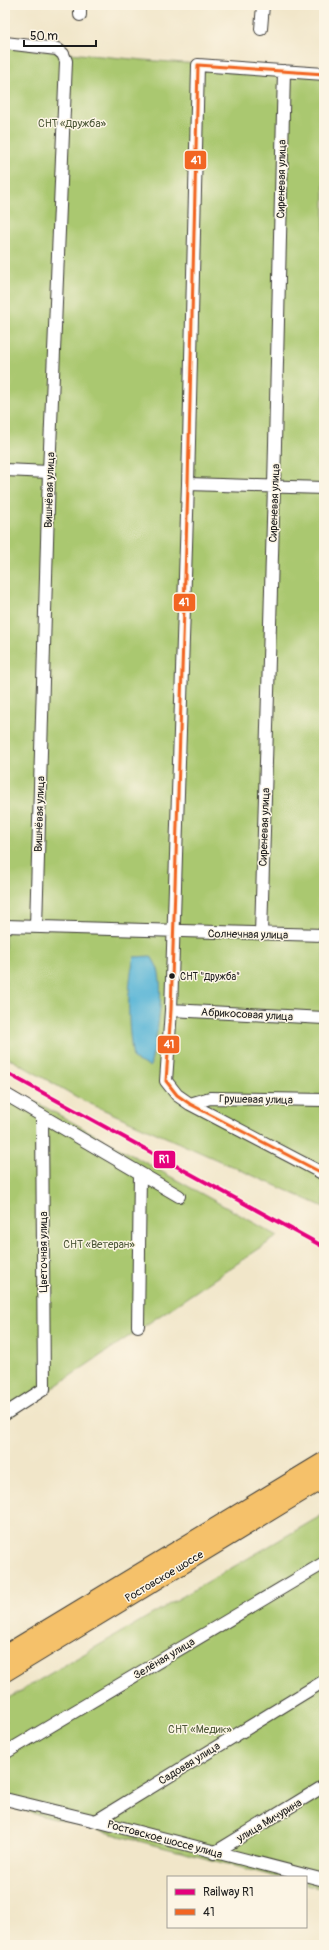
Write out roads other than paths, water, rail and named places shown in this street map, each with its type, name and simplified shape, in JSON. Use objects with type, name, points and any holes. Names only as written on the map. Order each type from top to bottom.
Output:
[{"type":"highway","name":"Ростовское шоссе","points":[[5,1654],[324,1461]]},
{"type":"highway","name":"Ростовское шоссе","points":[[5,1673],[324,1479]]},
{"type":"street","points":[[261,29],[263,5]]},
{"type":"street","name":"Вишнёвая улица","points":[[5,44],[57,50],[63,54],[66,61],[49,472],[36,927]]},
{"type":"street","points":[[324,74],[198,65],[188,484],[173,932],[166,1082],[177,1095],[190,1104],[324,1174]]},
{"type":"street","name":"Сиреневая улица","points":[[261,934],[284,71]]},
{"type":"street","points":[[5,470],[49,472]]},
{"type":"street","points":[[188,484],[324,488]]},
{"type":"street","points":[[5,926],[36,927]]},
{"type":"street","name":"Солнечная улица","points":[[36,927],[324,935]]},
{"type":"street","name":"Абрикосовая улица","points":[[170,1010],[324,1018]]},
{"type":"street","points":[[5,1094],[179,1196]]},
{"type":"street","name":"Грушевая улица","points":[[190,1104],[210,1098],[324,1100]]},
{"type":"street","name":"Цветочная улица","points":[[5,1414],[44,1389],[42,1116]]},
{"type":"street","points":[[138,1326],[140,1173]]},
{"type":"street","name":"Зелёная улица","points":[[5,1753],[324,1563]]},
{"type":"street","name":"Садовая улица","points":[[96,1821],[324,1681]]},
{"type":"street","name":"улица Мичурина","points":[[214,1853],[324,1786]]},
{"type":"street","name":"Ростовское шоссе улица","points":[[5,1799],[324,1880]]},
{"type":"water","points":[[151,956],[158,971],[161,996],[157,1033],[150,1067],[133,1059],[130,1034],[129,995],[131,970],[134,957]]},
{"type":"rail line","name":"R1","points":[[5,1072],[324,1247]]},
{"type":"place","name":"СНТ \"Дружба\"","points":[[172,976]]},
{"type":"park label","name":"СНТ «Дружба»","points":[[72,123]]},
{"type":"park label","name":"СНТ «Ветеран»","points":[[99,1244]]},
{"type":"park label","name":"СНТ «Медик»","points":[[200,1729]]}]
